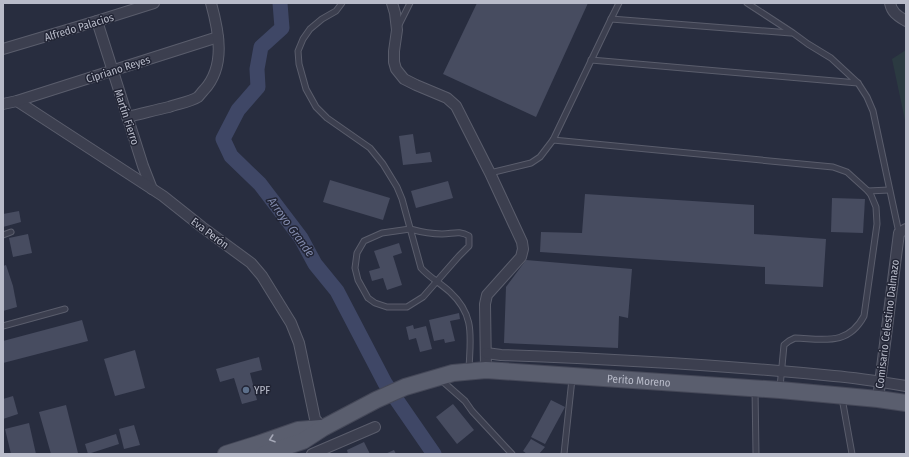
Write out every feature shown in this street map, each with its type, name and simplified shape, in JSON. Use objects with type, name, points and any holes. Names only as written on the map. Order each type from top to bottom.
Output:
[{"type":"main road","name":"Perito Moreno","points":[[323,428],[376,400],[405,387],[453,373],[486,370],[780,390],[841,395],[906,403]]},
{"type":"main road","points":[[264,454],[306,445],[323,428]]},
{"type":"main road","points":[[226,454],[306,445]]},
{"type":"street","name":"Alfredo Palacios","points":[[3,49],[97,22],[154,3]]},
{"type":"street","points":[[127,117],[182,103],[198,97],[210,84],[215,74],[218,62],[218,38],[211,3]]},
{"type":"street","points":[[392,3],[397,30],[394,51],[396,70],[404,79],[416,86],[447,98],[456,106],[490,173],[522,242],[523,249],[521,257],[486,298],[486,370]]},
{"type":"street","points":[[890,3],[891,9],[897,16],[906,21]]},
{"type":"street","name":"Martín Fierro","points":[[97,22],[143,166],[152,189]]},
{"type":"street","name":"Cipriano Reyes","points":[[3,104],[17,101],[218,38]]},
{"type":"street","name":"Eva Perón","points":[[17,101],[163,196],[202,228],[251,263],[262,276],[290,323],[299,343],[315,419],[323,428]]},
{"type":"street","name":"Comisario Celestino Dalmazo","points":[[878,399],[902,231]]},
{"type":"street","points":[[486,353],[715,366],[835,376],[906,386]]},
{"type":"street","points":[[306,445],[375,427]]},
{"type":"lane","points":[[342,3],[336,11],[322,19],[310,29],[298,51],[298,64],[306,89],[316,107],[327,118],[370,148],[383,164],[397,186],[421,268],[426,274],[451,293],[463,307],[468,318],[470,328],[469,371]]},
{"type":"lane","points":[[397,30],[410,3]]},
{"type":"lane","points":[[490,173],[531,163],[540,157],[553,140],[619,3]]},
{"type":"lane","points":[[747,3],[831,58],[858,83],[867,97],[873,111],[889,190],[902,231]]},
{"type":"lane","points":[[611,19],[793,33]]},
{"type":"lane","points":[[591,60],[858,83]]},
{"type":"lane","points":[[553,140],[833,167],[847,172],[868,191],[876,207],[878,224],[864,316],[854,330],[846,336],[835,339],[794,338],[784,345],[780,390]]},
{"type":"lane","points":[[868,191],[889,190]]},
{"type":"lane","points":[[410,229],[425,233],[442,234],[463,232],[469,236],[469,246],[423,297],[407,307],[387,307],[375,303],[368,298],[358,280],[355,268],[357,253],[364,241],[382,233],[410,229]]},
{"type":"lane","points":[[3,234],[11,232]]},
{"type":"lane","points":[[3,326],[65,309]]},
{"type":"lane","points":[[564,454],[573,376]]},
{"type":"lane","points":[[438,377],[465,401],[472,411],[512,454]]},
{"type":"lane","points":[[754,388],[756,454]]},
{"type":"lane","points":[[841,395],[852,454]]},
{"type":"shaded area","points":[[906,50],[906,125],[892,59]]},
{"type":"building","points":[[477,3],[588,3],[536,117],[443,74]]},
{"type":"building","points":[[413,134],[416,154],[430,152],[432,162],[403,165],[399,136]]},
{"type":"building","points":[[330,180],[390,198],[383,220],[323,202]]},
{"type":"building","points":[[448,181],[453,198],[416,208],[411,191]]},
{"type":"building","points":[[585,194],[754,205],[754,234],[826,239],[823,287],[765,284],[765,267],[540,252],[541,232],[582,233]]},
{"type":"building","points":[[832,198],[865,199],[863,233],[831,232]]},
{"type":"building","points":[[19,211],[21,222],[3,227],[3,214]]},
{"type":"building","points":[[28,234],[32,253],[13,257],[9,238]]},
{"type":"building","points":[[399,243],[402,253],[393,256],[402,285],[387,290],[383,278],[372,281],[369,271],[380,268],[374,251]]},
{"type":"building","points":[[526,260],[632,269],[628,318],[619,316],[618,348],[504,343],[506,287]]},
{"type":"building","points":[[6,265],[13,286],[17,307],[3,311],[3,266]]},
{"type":"building","points":[[459,313],[460,319],[450,321],[455,341],[445,343],[444,339],[434,341],[429,320]]},
{"type":"building","points":[[82,320],[88,341],[3,363],[3,341]]},
{"type":"building","points":[[413,325],[414,329],[426,326],[432,349],[420,352],[416,338],[409,340],[406,327]]},
{"type":"building","points":[[135,350],[145,388],[115,396],[104,359]]},
{"type":"building","points":[[259,357],[262,370],[250,373],[257,400],[242,404],[234,378],[220,382],[216,369]]},
{"type":"building","points":[[13,396],[18,414],[3,419],[3,399]]},
{"type":"building","points":[[551,400],[565,407],[545,444],[531,437]]},
{"type":"building","points":[[453,404],[474,430],[457,444],[436,417]]},
{"type":"building","points":[[66,405],[78,453],[51,454],[39,412]]},
{"type":"building","points":[[29,423],[36,454],[11,454],[5,429]]},
{"type":"building","points":[[134,425],[140,445],[124,449],[119,429]]},
{"type":"building","points":[[116,434],[119,444],[88,454],[85,444]]},
{"type":"building","points":[[531,439],[545,447],[539,454],[527,454],[523,451]]},
{"type":"building","points":[[364,442],[370,454],[348,454],[347,450]]},
{"type":"building","points":[[394,450],[396,454],[385,454]]},
{"type":"waterway","name":"Arroyo Grande","points":[[280,3],[282,28],[261,47],[257,69],[258,87],[238,110],[223,139],[231,156],[260,184],[301,238],[315,264],[337,291],[385,383],[434,454]]},
{"type":"place","name":"YPF","points":[[246,390]]}]
